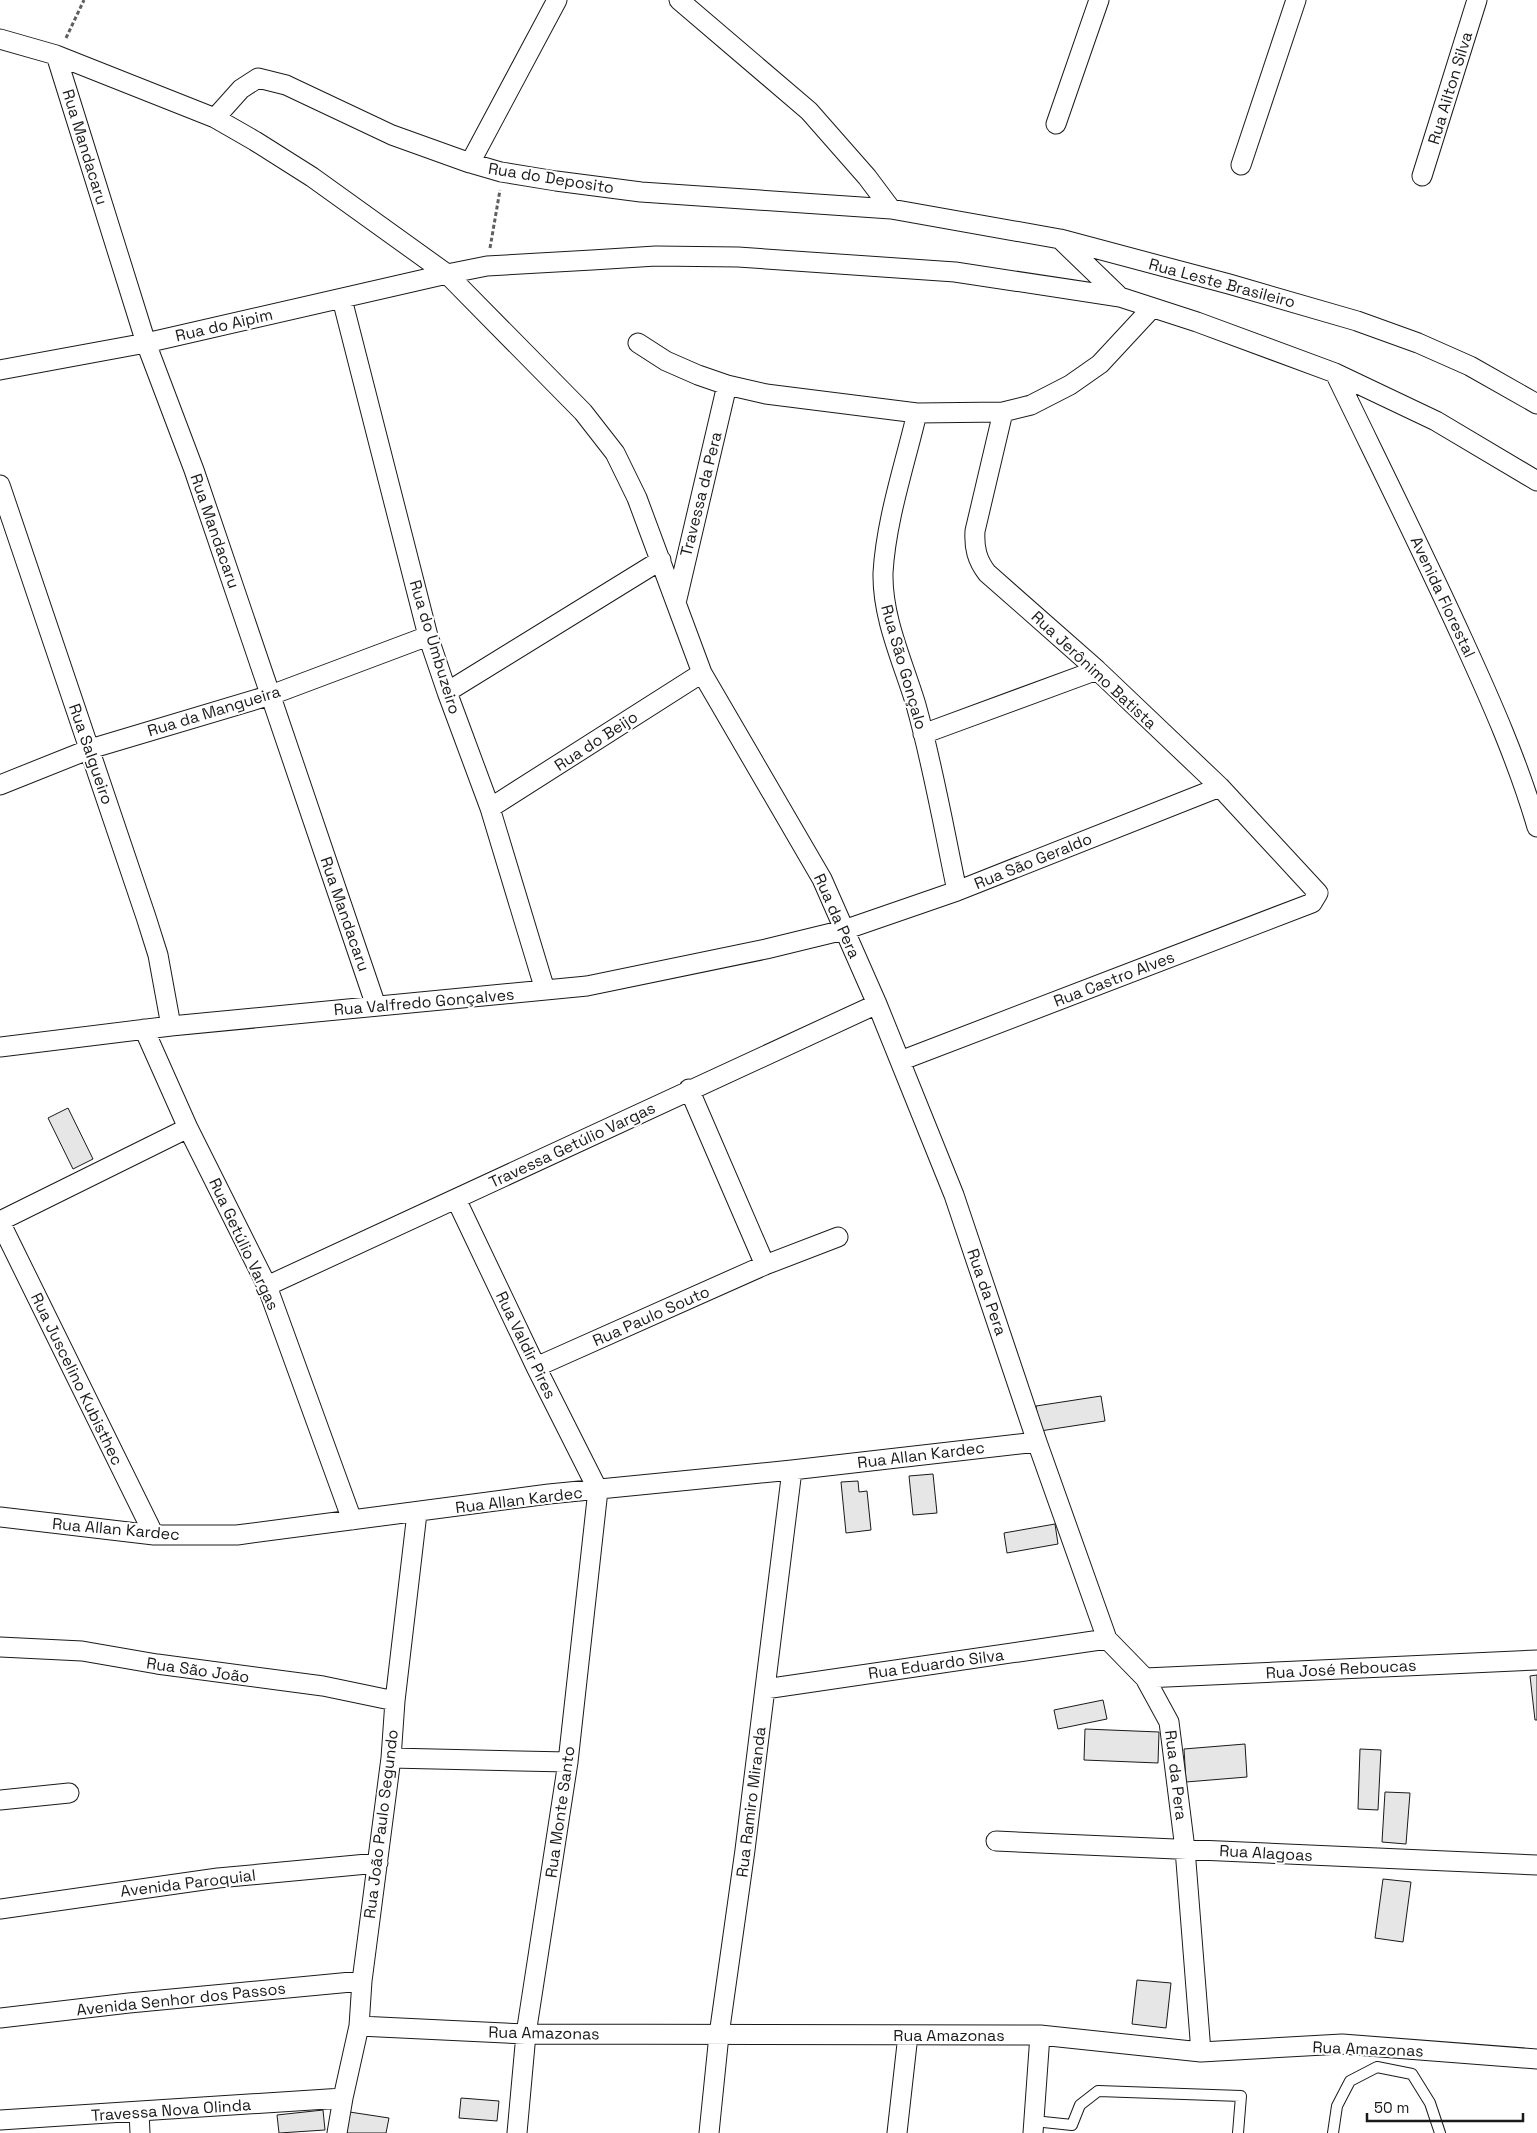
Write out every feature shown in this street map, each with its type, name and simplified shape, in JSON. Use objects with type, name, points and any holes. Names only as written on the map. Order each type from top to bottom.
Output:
[{"type":"street","points":[[470,163],[557,0]]},
{"type":"street","points":[[679,0],[699,7],[809,111],[867,177],[891,209]]},
{"type":"street","points":[[1056,124],[1099,0]]},
{"type":"street","points":[[1241,165],[1296,0]]},
{"type":"street","name":"Rua Ailton Silva","points":[[1422,176],[1478,0]]},
{"type":"street","name":"Rua da Pera","points":[[0,39],[56,55],[215,118],[312,177],[447,274],[583,412],[615,453],[637,498],[702,673],[822,879],[877,1004],[954,1194],[1037,1442],[1108,1638],[1145,1678],[1169,1722],[1186,1849],[1201,2052]]},
{"type":"street","name":"Rua Mandacaru","points":[[56,55],[146,343],[194,470],[376,1006]]},
{"type":"street","name":"Rua do Deposito","points":[[215,118],[241,89],[258,78],[286,85],[392,135],[501,172],[641,192],[891,209]]},
{"type":"street","name":"Rua Leste Brasileiro","points":[[891,209],[1060,239],[1357,321],[1418,343],[1470,366],[1537,404]]},
{"type":"street","points":[[1060,239],[1120,297],[1215,328],[1335,373],[1436,421],[1537,481]]},
{"type":"street","name":"Rua do Aipim","points":[[0,370],[146,343],[487,266],[656,256],[738,257],[955,272],[1120,297]]},
{"type":"street","name":"Rua do Umbuzeiro","points":[[342,299],[428,636],[490,808],[545,990]]},
{"type":"street","points":[[638,343],[666,361],[727,385],[766,394],[917,413],[1003,412],[1031,405],[1070,385],[1100,364],[1152,308]]},
{"type":"street","name":"Avenida Florestal","points":[[1335,373],[1447,604],[1490,699],[1528,796],[1537,827]]},
{"type":"street","name":"Travessa da Pera","points":[[676,603],[727,385]]},
{"type":"street","name":"Rua Jerônimo Batista","points":[[1003,412],[975,531],[974,544],[980,563],[987,573],[1097,670],[1220,787],[1316,889]]},
{"type":"street","name":"Rua São Gonçalo","points":[[917,413],[887,537],[883,574],[885,601],[891,628],[923,734],[957,890]]},
{"type":"street","name":"Rua Salgueiro","points":[[0,485],[90,748],[158,955],[171,1026]]},
{"type":"street","points":[[447,692],[661,560]]},
{"type":"street","name":"Rua da Mangueira","points":[[0,785],[90,748],[271,695],[428,636]]},
{"type":"street","points":[[923,734],[1097,670]]},
{"type":"street","name":"Rua do Beijo","points":[[490,808],[702,673]]},
{"type":"street","name":"Rua São Geraldo","points":[[844,930],[957,890],[1220,787]]},
{"type":"street","name":"Rua Castro Alves","points":[[900,1062],[1312,903],[1318,895],[1316,889]]},
{"type":"street","name":"Rua Valfredo Gonçalves","points":[[0,1046],[171,1026],[587,986],[766,949],[844,930]]},
{"type":"street","name":"Travessa Getúlio Vargas","points":[[267,1286],[689,1089],[877,1004]]},
{"type":"street","name":"Rua Getúlio Vargas","points":[[144,1029],[188,1128],[267,1286],[352,1520]]},
{"type":"street","points":[[689,1089],[766,1265]]},
{"type":"street","points":[[0,1221],[188,1128]]},
{"type":"street","name":"Rua Valdir Pires","points":[[456,1199],[536,1367],[598,1490]]},
{"type":"street","name":"Rua Juscelino Kubisthec","points":[[0,1221],[154,1535]]},
{"type":"street","name":"Rua Paulo Souto","points":[[536,1367],[766,1265],[838,1237]]},
{"type":"street","name":"Rua Allan Kardec","points":[[0,1517],[154,1535],[237,1535],[549,1494],[792,1470],[1037,1442]]},
{"type":"street","name":"Rua Ramiro Miranda","points":[[709,2133],[719,2035],[792,1470]]},
{"type":"street","name":"Rua Monte Santo","points":[[517,2133],[526,2034],[568,1762],[598,1490]]},
{"type":"street","name":"Rua João Paulo Segundo","points":[[337,2133],[359,2026],[362,1981],[391,1758],[395,1702],[417,1512]]},
{"type":"street","name":"Rua Eduardo Silva","points":[[765,1689],[1108,1638]]},
{"type":"street","name":"Rua São João","points":[[0,1647],[82,1651],[157,1664],[323,1686],[395,1702]]},
{"type":"street","name":"Rua José Reboucas","points":[[1145,1678],[1537,1660]]},
{"type":"street","points":[[391,1758],[568,1762]]},
{"type":"street","points":[[0,1800],[69,1793]]},
{"type":"street","name":"Rua Alagoas","points":[[996,1841],[1537,1865]]},
{"type":"street","name":"Avenida Paroquial","points":[[0,1909],[200,1881],[378,1863]]},
{"type":"street","name":"Avenida Senhor dos Passos","points":[[0,2018],[129,2003],[362,1981]]},
{"type":"street","name":"Rua Amazonas","points":[[359,2026],[526,2034],[1040,2035],[1201,2052],[1342,2044],[1537,2059]]},
{"type":"street","points":[[897,2133],[908,2035]]},
{"type":"street","points":[[1034,2127],[1040,2035]]},
{"type":"street","name":"Travessa Nova Olinda","points":[[0,2120],[343,2098]]},
{"type":"street","points":[[139,2112],[140,2133]]},
{"type":"lane","points":[[1333,2133],[1337,2106],[1350,2081],[1377,2067],[1412,2074],[1430,2103],[1440,2133]]},
{"type":"lane","points":[[1034,2127],[1074,2129],[1080,2105],[1098,2091],[1241,2096],[1238,2133]]},
{"type":"path","points":[[56,55],[84,0]]},
{"type":"path","points":[[487,266],[501,172]]},
{"type":"building","points":[[68,1108],[93,1159],[73,1169],[48,1118]]},
{"type":"building","points":[[1101,1396],[1105,1421],[1040,1431],[1036,1406]]},
{"type":"building","points":[[933,1474],[937,1513],[913,1515],[909,1476]]},
{"type":"building","points":[[858,1481],[859,1492],[867,1491],[871,1530],[846,1533],[841,1482]]},
{"type":"building","points":[[1055,1524],[1058,1544],[1007,1553],[1004,1533]]},
{"type":"building","points":[[1537,1675],[1537,1720],[1535,1720],[1530,1676]]},
{"type":"building","points":[[1103,1700],[1107,1719],[1058,1729],[1054,1710]]},
{"type":"building","points":[[1085,1729],[1159,1732],[1158,1763],[1084,1760]]},
{"type":"building","points":[[1245,1744],[1247,1777],[1186,1782],[1184,1749]]},
{"type":"building","points":[[1360,1749],[1381,1750],[1378,1810],[1358,1809]]},
{"type":"building","points":[[1385,1792],[1410,1793],[1406,1844],[1382,1842]]},
{"type":"building","points":[[1383,1879],[1411,1882],[1403,1942],[1375,1938]]},
{"type":"building","points":[[1137,1980],[1171,1983],[1166,2028],[1132,2024]]},
{"type":"building","points":[[461,2098],[499,2101],[497,2121],[459,2118]]},
{"type":"building","points":[[323,2110],[325,2130],[279,2133],[277,2115]]},
{"type":"building","points":[[343,2111],[389,2118],[386,2133],[340,2133]]}]
